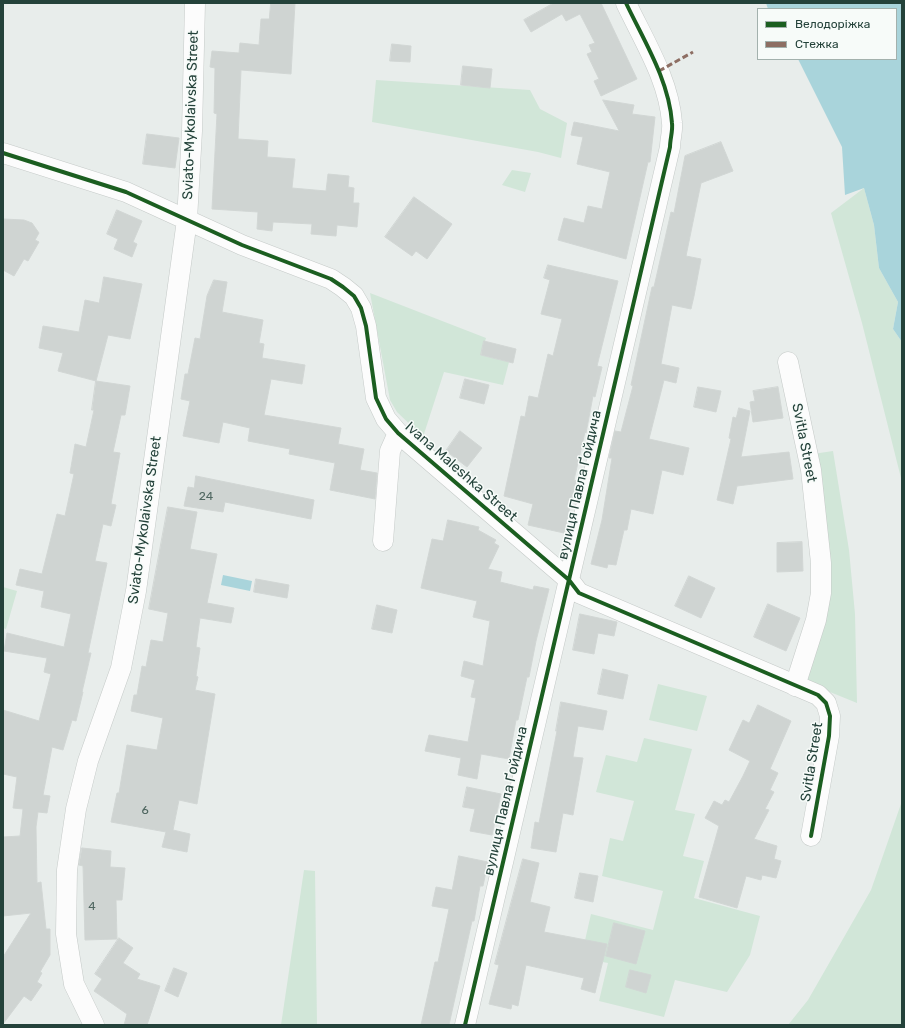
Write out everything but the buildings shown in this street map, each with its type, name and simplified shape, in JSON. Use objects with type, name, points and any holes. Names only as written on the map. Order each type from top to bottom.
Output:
[{"type":"street","name":"Sviato-Mykolaivska Street","points":[[94,1025],[74,984],[66,934],[66,870],[76,809],[88,761],[121,668],[130,622],[187,220],[192,131],[195,3]]},
{"type":"street","name":"вулиця Павла Ґойдича","points":[[464,1025],[668,155],[672,124],[668,97],[659,71],[626,3]]},
{"type":"street","name":"Ivana Maleshka Street","points":[[3,153],[126,192],[242,245],[331,280],[354,296],[361,308],[366,326],[376,398],[386,419],[398,433],[569,580],[579,592],[795,686]]},
{"type":"street","name":"Svitla Street","points":[[788,362],[811,470],[821,563],[820,593],[816,620],[795,686],[818,695],[826,703],[830,716],[829,736],[811,836]]},
{"type":"street","points":[[383,541],[390,451],[398,433]]},
{"type":"green space","points":[[376,80],[530,90],[540,109],[567,123],[561,158],[538,152],[372,122]]},
{"type":"green space","points":[[512,170],[531,173],[525,192],[502,185]]},
{"type":"green space","points":[[864,188],[874,225],[879,268],[898,302],[893,329],[902,342],[902,482],[862,323],[831,213]]},
{"type":"green space","points":[[370,293],[486,338],[481,355],[509,362],[503,385],[444,372],[423,437],[397,412],[390,400]]},
{"type":"green space","points":[[833,451],[849,550],[855,614],[857,703],[803,681],[825,594],[813,454]]},
{"type":"green space","points":[[3,587],[17,591],[6,629],[3,628]]},
{"type":"green space","points":[[658,684],[707,696],[697,731],[649,720]]},
{"type":"green space","points":[[644,738],[692,749],[675,810],[695,814],[683,856],[704,861],[694,898],[760,916],[750,955],[727,992],[675,980],[664,1017],[599,1001],[608,963],[581,958],[591,914],[653,930],[663,891],[602,876],[610,838],[623,841],[634,801],[596,792],[606,755],[637,762]]},
{"type":"green space","points":[[902,801],[902,1025],[788,1025],[808,1000],[871,890]]},
{"type":"green space","points":[[304,870],[315,871],[317,1025],[281,1025]]},
{"type":"water","points":[[766,3],[902,3],[902,342],[893,329],[898,302],[879,268],[874,225],[864,188],[845,195],[842,147],[798,60],[897,60],[897,8],[768,8]]},
{"type":"water","points":[[223,575],[252,581],[250,591],[221,585]]},
{"type":"marked path","points":[[659,71],[693,52]]},
{"type":"cycle path","points":[[465,1025],[670,147],[672,123],[666,91],[655,61],[626,3]]},
{"type":"cycle path","points":[[3,153],[126,192],[242,245],[331,279],[354,296],[361,308],[366,326],[376,398],[386,419],[398,433],[569,580],[579,593],[818,695],[826,703],[830,716],[829,736],[811,836]]}]
